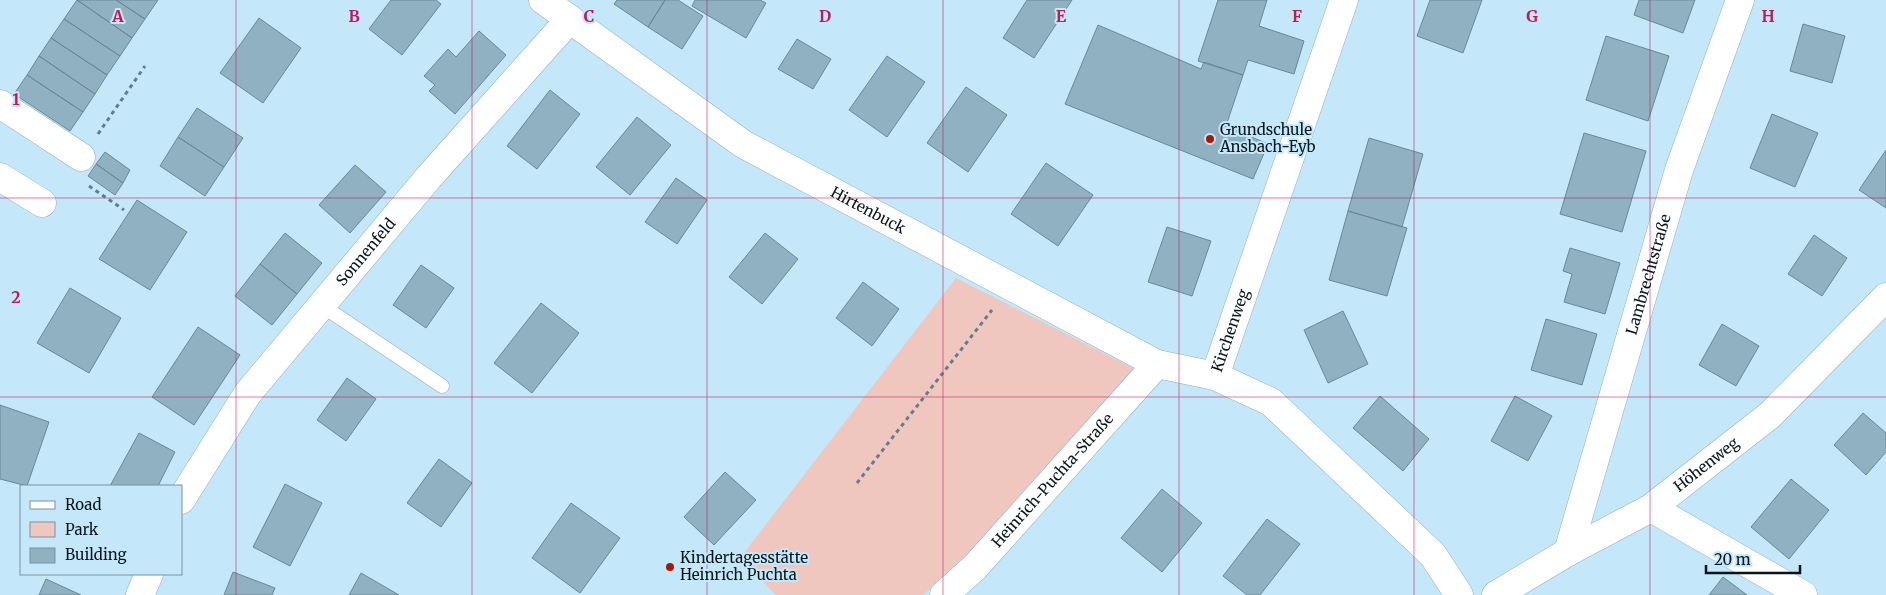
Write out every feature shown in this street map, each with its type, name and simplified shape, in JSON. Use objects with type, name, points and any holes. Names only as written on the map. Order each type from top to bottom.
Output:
[{"type":"street","name":"Hirtenbuck","points":[[543,0],[743,144],[1157,364],[1215,376]]},
{"type":"street","name":"Kirchenweg","points":[[1344,0],[1215,376],[1271,402],[1433,555],[1459,595]]},
{"type":"street","name":"Lambrechtstraße","points":[[1568,552],[1679,170],[1740,0]]},
{"type":"street","name":"Sonnenfeld","points":[[182,498],[248,393],[482,115],[570,19]]},
{"type":"street","points":[[0,104],[81,169]]},
{"type":"street","points":[[0,177],[42,203]]},
{"type":"street","name":"Höhenweg","points":[[1496,595],[1568,552],[1651,508],[1770,415],[1886,297]]},
{"type":"street","name":"Heinrich-Puchta-Straße","points":[[944,595],[975,567],[1157,364]]},
{"type":"street","points":[[1651,508],[1803,595]]},
{"type":"street","points":[[140,595],[149,575]]},
{"type":"lane","points":[[321,305],[442,386]]},
{"type":"path","points":[[124,210],[81,169],[145,66]]},
{"type":"path","points":[[857,483],[1010,286]]},
{"type":"green space","points":[[956,278],[1135,369],[959,564],[923,595],[776,595],[740,558]]},
{"type":"building","points":[[77,0],[132,38],[120,56],[64,19]]},
{"type":"building","points":[[77,0],[116,0],[145,19],[132,38]]},
{"type":"building","points":[[116,0],[158,0],[145,19]]},
{"type":"building","points":[[391,0],[436,0],[441,4],[402,55],[369,29]]},
{"type":"building","points":[[617,0],[665,0],[648,27],[614,4]]},
{"type":"building","points":[[665,0],[678,0],[703,16],[682,49],[648,27]]},
{"type":"building","points":[[695,0],[760,0],[766,3],[746,38],[692,6]]},
{"type":"building","points":[[1027,0],[1072,0],[1034,58],[1003,38]]},
{"type":"building","points":[[1218,0],[1267,0],[1259,26],[1304,41],[1294,74],[1248,60],[1243,75],[1198,61]]},
{"type":"building","points":[[1430,0],[1482,0],[1463,53],[1417,36]]},
{"type":"building","points":[[1639,0],[1695,0],[1683,33],[1634,15]]},
{"type":"building","points":[[259,18],[301,48],[263,103],[220,73]]},
{"type":"building","points":[[64,19],[120,56],[107,75],[51,38]]},
{"type":"building","points":[[1803,24],[1845,36],[1832,83],[1790,71]]},
{"type":"building","points":[[1098,25],[1201,69],[1204,62],[1243,75],[1226,126],[1268,144],[1253,179],[1065,104]]},
{"type":"building","points":[[479,31],[506,55],[455,114],[429,91],[435,85],[424,76],[448,49],[456,57]]},
{"type":"building","points":[[1606,36],[1669,56],[1648,121],[1586,100]]},
{"type":"building","points":[[51,38],[107,75],[95,94],[39,56]]},
{"type":"building","points":[[797,39],[831,59],[813,89],[778,69]]},
{"type":"building","points":[[39,56],[95,94],[83,112],[27,75]]},
{"type":"building","points":[[887,56],[925,82],[887,137],[849,110]]},
{"type":"building","points":[[27,75],[83,112],[70,131],[14,94]]},
{"type":"building","points":[[966,87],[1007,115],[968,172],[927,143]]},
{"type":"building","points":[[550,90],[580,114],[537,169],[507,146]]},
{"type":"building","points":[[197,108],[243,138],[224,167],[178,137]]},
{"type":"building","points":[[1772,114],[1818,133],[1795,187],[1750,168]]},
{"type":"building","points":[[637,117],[671,145],[630,195],[596,167]]},
{"type":"building","points":[[1584,133],[1646,151],[1622,232],[1560,214]]},
{"type":"building","points":[[178,137],[224,167],[205,196],[160,166]]},
{"type":"building","points":[[1369,138],[1423,154],[1402,227],[1348,211]]},
{"type":"building","points":[[1886,150],[1886,208],[1859,190]]},
{"type":"building","points":[[105,152],[130,170],[123,183],[96,164]]},
{"type":"building","points":[[1046,163],[1093,195],[1058,246],[1011,214]]},
{"type":"building","points":[[96,164],[123,183],[115,195],[88,176]]},
{"type":"building","points":[[355,165],[386,192],[350,233],[319,205]]},
{"type":"building","points":[[676,178],[707,200],[677,244],[645,222]]},
{"type":"building","points":[[137,200],[187,232],[150,290],[99,259]]},
{"type":"building","points":[[1348,211],[1407,228],[1387,296],[1329,280]]},
{"type":"building","points":[[1167,227],[1211,241],[1192,296],[1148,282]]},
{"type":"building","points":[[285,233],[322,263],[297,294],[260,264]]},
{"type":"building","points":[[765,233],[798,259],[762,304],[729,277]]},
{"type":"building","points":[[1814,235],[1847,258],[1822,296],[1788,274]]},
{"type":"building","points":[[1570,248],[1620,263],[1605,314],[1564,302],[1572,274],[1563,271]]},
{"type":"building","points":[[260,264],[297,294],[272,325],[235,296]]},
{"type":"building","points":[[421,265],[454,288],[426,328],[393,305]]},
{"type":"building","points":[[863,282],[899,309],[872,346],[836,318]]},
{"type":"building","points":[[70,288],[121,318],[89,373],[37,343]]},
{"type":"building","points":[[541,303],[579,333],[532,393],[494,363]]},
{"type":"building","points":[[1343,311],[1368,364],[1328,383],[1304,330]]},
{"type":"building","points":[[1546,319],[1597,334],[1582,385],[1531,370]]},
{"type":"building","points":[[1722,324],[1759,346],[1736,386],[1699,365]]},
{"type":"building","points":[[198,327],[240,355],[194,425],[152,397]]},
{"type":"building","points":[[347,378],[376,399],[346,441],[317,420]]},
{"type":"building","points":[[1380,396],[1429,439],[1403,471],[1353,428]]},
{"type":"building","points":[[1515,396],[1552,416],[1528,461],[1491,441]]},
{"type":"building","points":[[0,405],[49,422],[27,485],[0,479]]},
{"type":"building","points":[[1863,413],[1886,433],[1886,452],[1866,475],[1834,445]]},
{"type":"building","points":[[139,433],[175,452],[158,485],[111,485]]},
{"type":"building","points":[[439,459],[472,483],[441,527],[407,503]]},
{"type":"building","points":[[725,472],[756,500],[714,545],[684,517]]},
{"type":"building","points":[[1791,479],[1829,510],[1789,559],[1751,527]]},
{"type":"building","points":[[285,484],[322,503],[290,566],[253,547]]},
{"type":"building","points":[[1162,489],[1202,523],[1162,572],[1121,538]]},
{"type":"building","points":[[571,503],[620,538],[580,593],[532,558]]},
{"type":"building","points":[[1267,519],[1300,544],[1260,595],[1247,595],[1223,576]]},
{"type":"building","points":[[233,572],[275,588],[272,595],[224,595]]},
{"type":"building","points":[[361,573],[399,595],[349,595]]},
{"type":"building","points":[[1723,577],[1747,595],[1709,595]]},
{"type":"building","points":[[46,579],[81,595],[39,595]]},
{"type":"place","name":"Grundschule Ansbach-Eyb","points":[[1210,139]]},
{"type":"place","name":"Kindertagesstätte Heinrich Puchta","points":[[670,567]]}]
